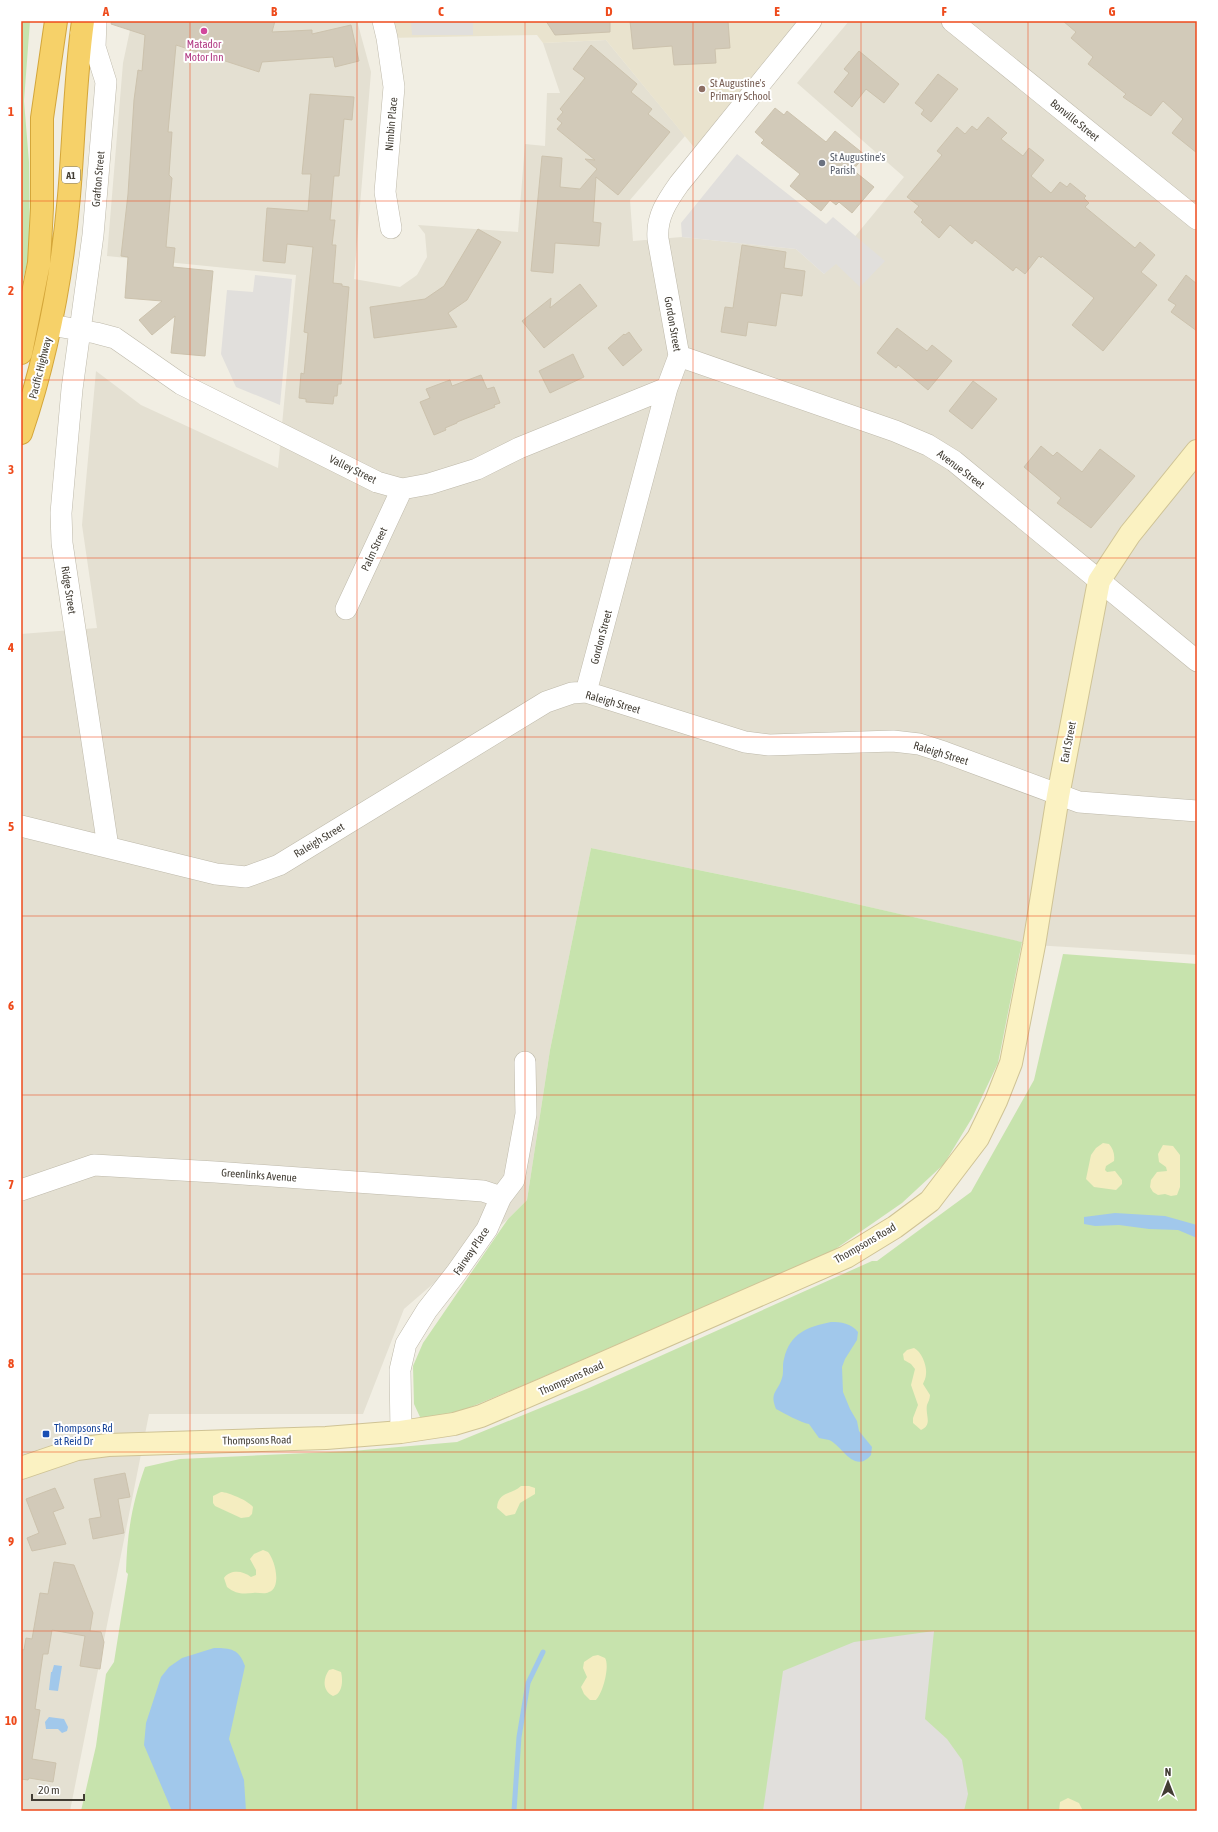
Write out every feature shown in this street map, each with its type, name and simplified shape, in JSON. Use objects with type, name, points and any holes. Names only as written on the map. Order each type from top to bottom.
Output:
[{"type":"highway","points":[[42,118],[35,104],[43,21]]},
{"type":"highway","points":[[42,118],[56,21]]},
{"type":"highway","name":"Grafton Street","points":[[51,325],[61,271],[87,28]]},
{"type":"highway","name":"Pacific Highway","points":[[21,353],[39,264],[42,208],[42,118]]},
{"type":"highway","name":"Pacific Highway","points":[[21,433],[33,399],[51,325]]},
{"type":"street","name":"Nimbin Place","points":[[383,21],[394,88],[385,192],[391,228]]},
{"type":"street","name":"Gordon Street","points":[[586,692],[667,388],[679,356],[657,231],[662,212],[667,200],[811,21]]},
{"type":"street","name":"Bonville Street","points":[[952,21],[1197,219]]},
{"type":"street","name":"Grafton Street","points":[[80,331],[93,235],[106,82],[87,28]]},
{"type":"street","name":"Valley Street","points":[[51,325],[115,338],[181,384],[377,482],[402,489],[429,484],[477,469],[519,448],[667,388]]},
{"type":"street","name":"Ridge Street","points":[[80,331],[72,389],[61,513],[62,542],[108,847]]},
{"type":"street","name":"Avenue Street","points":[[679,356],[806,399],[928,445],[954,461],[1197,661]]},
{"type":"street","name":"Earl Street","points":[[1011,1063],[1034,945],[1058,796],[1099,581],[1130,534],[1197,452]]},
{"type":"street","name":"Palm Street","points":[[346,609],[402,489]]},
{"type":"street","name":"Raleigh Street","points":[[21,826],[216,874],[246,877],[279,865],[546,702],[572,693],[586,692],[744,742],[769,745],[893,741],[919,744],[944,752],[1058,796],[1078,802],[1197,811]]},
{"type":"street","name":"Fairway Place","points":[[401,1432],[400,1370],[406,1344],[427,1310],[456,1274],[487,1228],[501,1197],[514,1180],[525,1121],[525,1062]]},
{"type":"street","name":"Thompsons Road","points":[[21,1468],[77,1449],[108,1445],[326,1438],[401,1432],[454,1424],[481,1416],[846,1257],[895,1227],[930,1201],[978,1138],[996,1101],[1011,1063]]},
{"type":"street","name":"Greenlinks Avenue","points":[[21,1189],[94,1165],[223,1172],[483,1191],[501,1197]]},
{"type":"shaded area","points":[[275,21],[357,21],[371,72],[354,279],[400,287],[417,275],[427,257],[425,234],[418,225],[518,232],[525,144],[545,146],[547,93],[560,93],[543,43],[606,40],[685,136],[630,200],[633,241],[682,237],[796,249],[824,274],[904,177],[797,83],[849,21],[1197,21],[1197,955],[1034,945],[795,890],[591,848],[550,1050],[527,1200],[508,1219],[404,1309],[363,1414],[149,1414],[70,1811],[21,1811],[21,634],[97,628],[82,525],[96,371],[141,405],[278,468],[296,275],[107,256],[123,63],[130,30],[259,72]]},
{"type":"shaded area","name":"St Augustine's Primary School","points":[[383,21],[811,21],[702,157],[606,40],[543,43],[537,35],[387,38]]},
{"type":"shaded area","points":[[411,21],[473,21],[473,35],[412,35]]},
{"type":"shaded area","points":[[737,154],[826,224],[833,217],[885,261],[860,287],[836,264],[824,274],[796,249],[682,237],[681,223]]},
{"type":"shaded area","points":[[255,275],[292,279],[280,405],[236,387],[221,354],[227,290],[253,292]]},
{"type":"shaded area","points":[[934,1631],[925,1719],[947,1739],[962,1760],[968,1794],[964,1811],[763,1811],[783,1671],[854,1642]]},
{"type":"green space","points":[[21,21],[30,21],[24,101],[29,162],[30,252],[21,288]]},
{"type":"green space","points":[[591,848],[795,890],[1022,942],[998,1063],[972,1118],[944,1164],[902,1203],[834,1250],[466,1409],[431,1418],[420,1417],[414,1404],[413,1366],[423,1343],[508,1219],[527,1200],[550,1050]]},
{"type":"green space","points":[[1063,954],[1197,964],[1197,1811],[81,1811],[96,1746],[106,1674],[114,1662],[128,1574],[126,1572],[131,1519],[145,1467],[180,1459],[352,1451],[457,1442],[589,1388],[872,1261],[877,1261],[971,1192],[1034,1080]]},
{"type":"sand","points":[[1103,1143],[1109,1144],[1113,1150],[1114,1156],[1114,1161],[1106,1166],[1105,1170],[1107,1172],[1115,1171],[1122,1180],[1122,1184],[1116,1190],[1094,1187],[1086,1179],[1091,1155],[1096,1148]]},
{"type":"sand","points":[[1163,1145],[1173,1146],[1180,1155],[1180,1187],[1177,1195],[1158,1195],[1153,1192],[1150,1187],[1151,1180],[1157,1172],[1167,1171],[1166,1167],[1159,1162],[1158,1154]]},
{"type":"sand","points":[[914,1348],[922,1356],[925,1363],[926,1375],[923,1384],[930,1395],[927,1405],[928,1423],[925,1428],[921,1430],[913,1423],[913,1418],[918,1405],[911,1385],[915,1369],[911,1364],[904,1360],[903,1354],[907,1350]]},
{"type":"sand","points":[[521,1486],[535,1488],[535,1494],[520,1503],[515,1514],[506,1516],[497,1508],[500,1499]]},
{"type":"sand","points":[[221,1492],[233,1495],[247,1502],[253,1507],[252,1514],[249,1517],[241,1518],[215,1506],[213,1503],[213,1496]]},
{"type":"sand","points":[[263,1550],[268,1552],[271,1556],[275,1567],[276,1579],[273,1589],[265,1593],[242,1593],[233,1591],[227,1587],[224,1578],[230,1573],[241,1572],[251,1577],[256,1575],[256,1570],[250,1559],[254,1554]]},
{"type":"sand","points":[[598,1655],[605,1658],[607,1667],[606,1673],[599,1697],[596,1700],[590,1700],[584,1694],[581,1687],[587,1677],[583,1668],[584,1662],[593,1656]]},
{"type":"sand","points":[[333,1669],[341,1672],[342,1686],[339,1693],[333,1696],[329,1694],[325,1688],[325,1680],[329,1670]]},
{"type":"sand","points":[[1068,1798],[1079,1803],[1083,1811],[1059,1811],[1060,1802]]},
{"type":"water","points":[[1115,1213],[1165,1216],[1197,1225],[1197,1238],[1178,1230],[1149,1229],[1119,1225],[1095,1226],[1084,1224],[1084,1217]]},
{"type":"water","points":[[831,1322],[849,1325],[858,1332],[857,1340],[845,1359],[842,1367],[843,1392],[857,1421],[859,1431],[872,1447],[871,1455],[865,1460],[859,1462],[848,1457],[829,1440],[819,1438],[809,1424],[797,1420],[776,1409],[773,1399],[782,1378],[783,1361],[790,1343],[795,1337],[807,1329]]},
{"type":"water","points":[[214,1648],[225,1648],[234,1651],[243,1660],[245,1666],[229,1739],[244,1780],[246,1811],[172,1811],[144,1745],[146,1723],[161,1677],[169,1667],[182,1658]]},
{"type":"water","points":[[54,1665],[62,1666],[58,1691],[49,1690],[51,1672]]},
{"type":"water","points":[[49,1717],[64,1719],[68,1727],[67,1731],[62,1733],[58,1729],[46,1729],[45,1722]]},
{"type":"building","points":[[112,21],[275,21],[272,32],[312,30],[312,34],[351,25],[359,61],[335,67],[333,57],[262,62],[259,72],[176,45],[168,132],[172,132],[169,175],[172,178],[166,247],[175,248],[173,267],[213,271],[205,356],[171,353],[175,316],[152,335],[139,320],[162,301],[125,298],[128,257],[121,256],[128,194],[134,100],[138,70],[142,71],[145,35],[111,24]]},
{"type":"building","points":[[546,21],[610,21],[610,32],[555,35]]},
{"type":"building","points":[[630,21],[728,21],[730,48],[715,49],[716,63],[674,65],[672,46],[633,49]]},
{"type":"building","points":[[1063,21],[1197,21],[1197,153],[1172,133],[1183,119],[1163,101],[1151,116],[1123,97],[1126,94],[1088,64],[1093,57],[1071,38],[1076,32]]},
{"type":"building","points":[[591,45],[637,84],[631,92],[652,109],[648,114],[670,132],[618,195],[596,177],[593,222],[601,223],[599,246],[555,243],[553,273],[531,271],[542,156],[562,158],[560,187],[580,189],[597,169],[585,159],[595,160],[557,129],[562,123],[557,119],[563,112],[560,109],[585,78],[573,69]]},
{"type":"building","points":[[859,51],[899,84],[884,103],[866,89],[852,107],[834,92],[849,73],[844,69]]},
{"type":"building","points":[[938,74],[958,89],[931,122],[921,114],[924,110],[915,103]]},
{"type":"building","points":[[310,94],[354,97],[352,120],[344,119],[339,176],[334,176],[330,220],[335,220],[332,245],[336,245],[333,283],[342,284],[342,286],[349,287],[341,384],[338,384],[337,396],[334,396],[333,404],[306,402],[306,399],[299,398],[301,373],[304,374],[308,333],[304,332],[313,247],[287,244],[285,263],[263,261],[267,208],[308,211],[311,174],[302,174]]},
{"type":"building","name":"St Augustine's Parish","points":[[775,108],[784,115],[787,111],[826,142],[835,131],[865,155],[853,170],[874,187],[852,213],[839,202],[836,205],[830,200],[821,211],[790,186],[800,174],[761,143],[764,140],[755,132]]},
{"type":"building","points":[[988,117],[1007,133],[1001,139],[1023,156],[1029,148],[1044,160],[1031,176],[1051,193],[1060,182],[1067,187],[1070,183],[1086,196],[1084,198],[1089,203],[1085,207],[1135,248],[1140,242],[1155,255],[1141,272],[1157,285],[1103,351],[1072,325],[1094,298],[1042,256],[1041,258],[1039,256],[1025,274],[1016,267],[1013,271],[975,240],[972,244],[950,225],[939,238],[921,222],[923,220],[914,212],[919,206],[907,197],[942,155],[937,151],[957,127],[965,134],[972,126],[977,130]]},
{"type":"building","points":[[478,229],[501,242],[467,300],[448,313],[457,327],[374,338],[370,307],[425,299],[444,286]]},
{"type":"building","points":[[742,245],[786,252],[784,268],[805,271],[802,296],[781,293],[776,326],[748,322],[746,336],[721,332],[725,307],[733,308]]},
{"type":"building","points":[[1186,275],[1197,284],[1197,331],[1171,312],[1176,305],[1168,300]]},
{"type":"building","points":[[580,284],[597,306],[544,348],[522,321],[551,298],[550,308]]},
{"type":"building","points":[[897,328],[927,351],[932,345],[952,361],[928,390],[898,365],[896,368],[877,353]]},
{"type":"building","points":[[629,332],[642,350],[623,366],[608,348],[624,334],[625,335]]},
{"type":"building","points":[[573,354],[584,377],[550,393],[539,371]]},
{"type":"building","points":[[481,375],[487,389],[494,387],[500,403],[494,405],[495,407],[457,422],[445,428],[446,430],[434,435],[420,402],[430,398],[426,389],[450,380],[452,386]]},
{"type":"building","points":[[973,381],[997,399],[972,429],[949,411]]},
{"type":"building","points":[[1041,446],[1053,456],[1057,452],[1082,472],[1100,449],[1135,476],[1091,528],[1057,503],[1061,498],[1024,467]]},
{"type":"building","points":[[125,1473],[130,1497],[118,1499],[124,1533],[93,1539],[89,1519],[101,1517],[94,1479]]},
{"type":"building","points":[[55,1488],[64,1508],[53,1512],[66,1544],[32,1551],[27,1538],[39,1533],[26,1499]]},
{"type":"building","points":[[54,1562],[74,1565],[93,1613],[90,1631],[101,1632],[104,1642],[100,1669],[80,1666],[85,1636],[52,1630],[48,1654],[43,1654],[35,1709],[40,1710],[32,1759],[56,1763],[53,1782],[29,1778],[28,1780],[21,1779],[21,1649],[24,1650],[26,1638],[32,1639],[40,1593],[48,1594]]},
{"type":"waterway","points":[[514,1811],[519,1737],[528,1683],[543,1652]]},
{"type":"place","name":"Matador Motor Inn","points":[[204,31]]},
{"type":"place","name":"St Augustine's Primary School","points":[[702,89]]},
{"type":"place","name":"St Augustine's Parish","points":[[822,163]]},
{"type":"place","name":"Thompsons Rd at Reid Dr","points":[[46,1434]]}]
